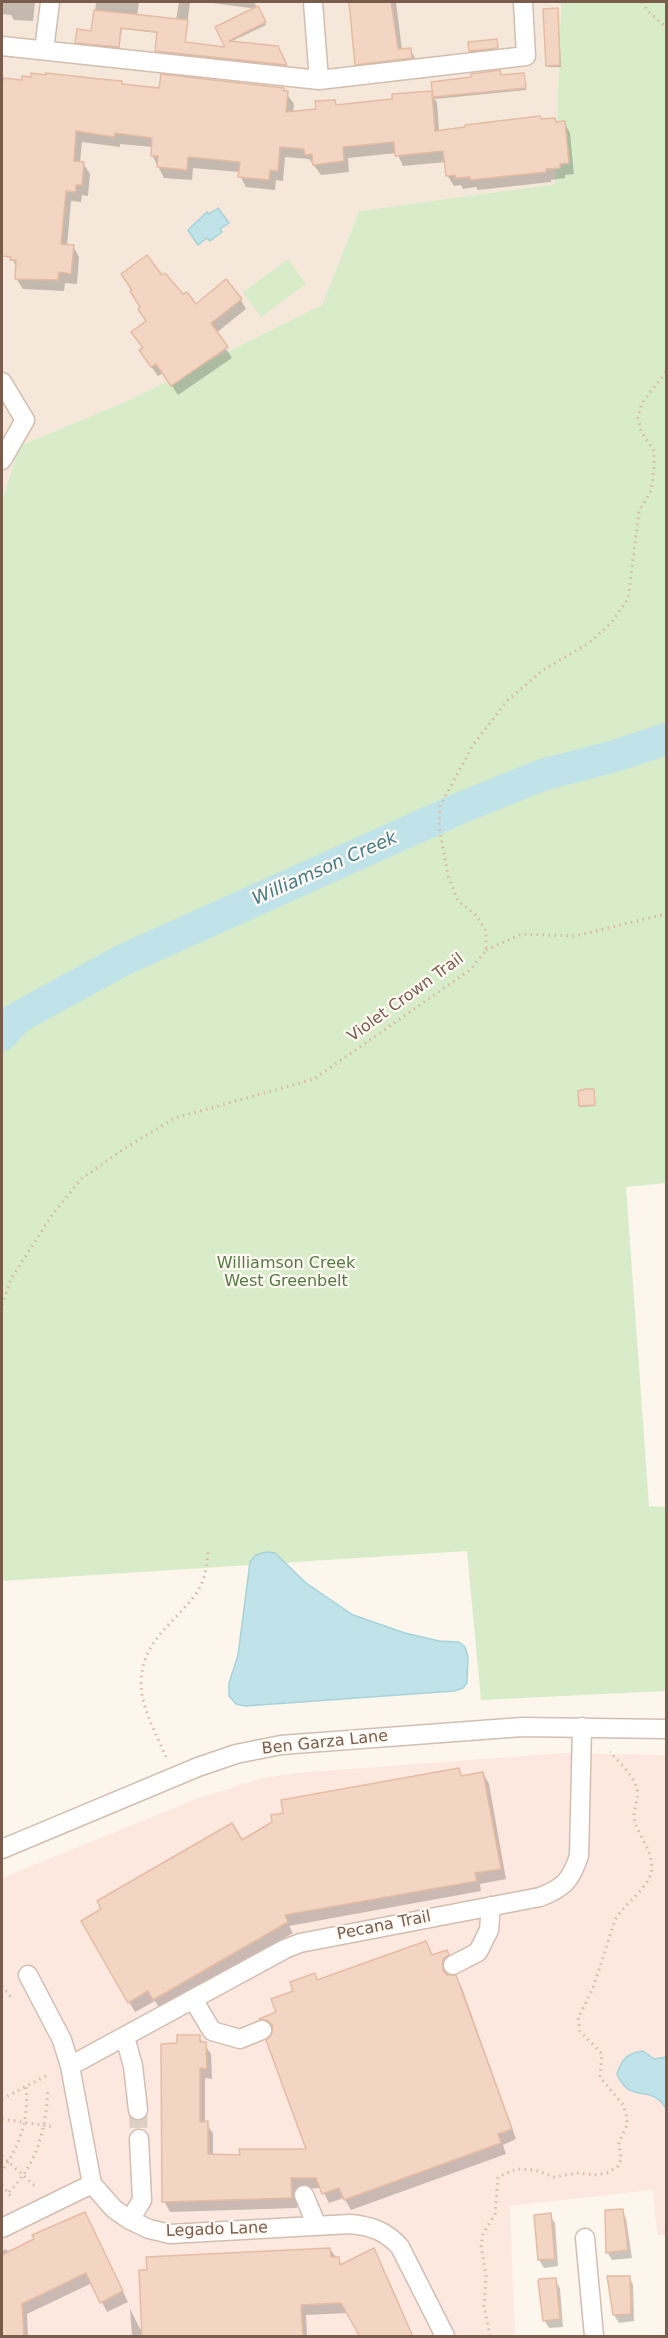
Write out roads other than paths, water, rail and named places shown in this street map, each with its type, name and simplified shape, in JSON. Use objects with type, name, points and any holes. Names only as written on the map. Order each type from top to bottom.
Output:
[{"type":"street","points":[[44,50],[50,2]]},
{"type":"street","points":[[313,2],[319,80]]},
{"type":"street","points":[[2,46],[319,80],[526,56],[523,2]]},
{"type":"street","points":[[2,382],[26,420],[2,460]]},
{"type":"street","name":"Ben Garza Lane","points":[[2,1849],[198,1767],[236,1754],[281,1744],[522,1727],[666,1729]]},
{"type":"street","name":"Pecana Trail","points":[[70,2066],[300,1943],[540,1897],[558,1890],[575,1868],[579,1856],[582,1727]]},
{"type":"street","points":[[453,1965],[478,1952],[489,1930],[491,1906]]},
{"type":"street","points":[[2,2228],[92,2184],[63,2040],[28,1975]]},
{"type":"street","points":[[193,1999],[212,2031],[240,2039],[262,2030]]},
{"type":"street","points":[[124,2037],[132,2066],[138,2110]]},
{"type":"street","points":[[130,2220],[142,2200],[139,2139]]},
{"type":"street","name":"Legado Lane","points":[[92,2184],[114,2209],[130,2220],[149,2229],[170,2234],[364,2225],[390,2236],[400,2247],[445,2337]]},
{"type":"street","points":[[304,2195],[317,2226]]},
{"type":"street","points":[[585,2238],[594,2337]]},
{"type":"water","points":[[218,208],[229,223],[220,229],[222,232],[210,241],[207,238],[198,245],[188,230],[207,212],[209,214]]},
{"type":"water","points":[[267,1552],[275,1553],[306,1583],[353,1615],[405,1633],[439,1641],[459,1642],[465,1647],[468,1657],[467,1683],[463,1688],[454,1691],[245,1706],[236,1704],[229,1696],[229,1683],[238,1655],[250,1562],[256,1555]]},
{"type":"water","points":[[643,2051],[654,2059],[666,2057],[666,2108],[660,2100],[653,2096],[628,2089],[622,2084],[617,2074],[626,2058],[633,2053]]},
{"type":"waterway","name":"Williamson Creek","points":[[2,1035],[17,1018],[123,960],[458,809],[542,775],[615,756],[666,739]]},
{"type":"tunnel","points":[[138,2110],[139,2139]]},
{"type":"park label","name":"Williamson Creek West Greenbelt","points":[[286,1273]]}]
